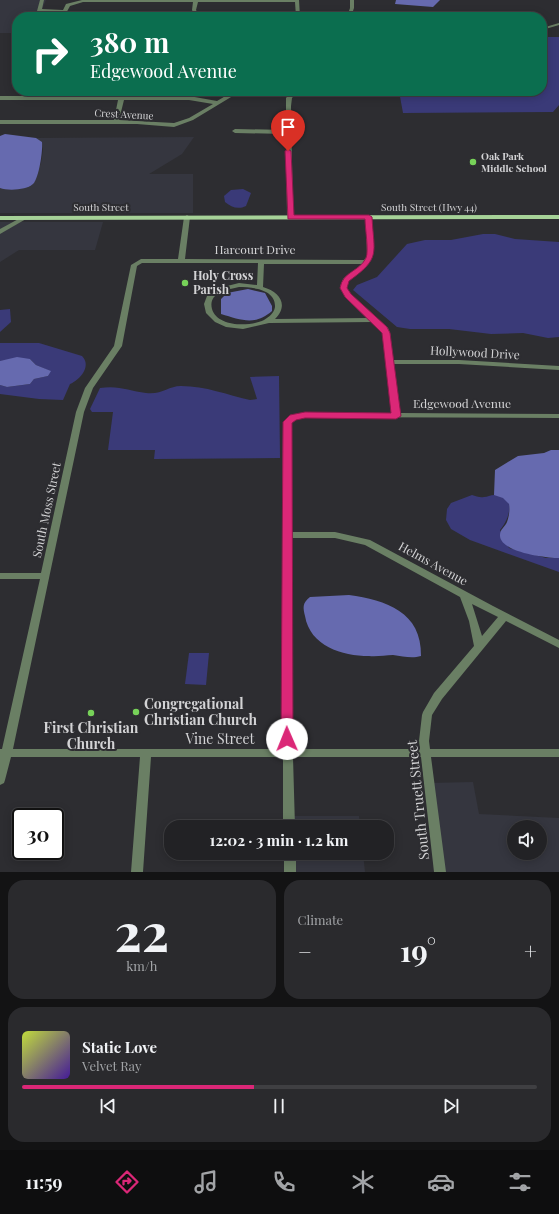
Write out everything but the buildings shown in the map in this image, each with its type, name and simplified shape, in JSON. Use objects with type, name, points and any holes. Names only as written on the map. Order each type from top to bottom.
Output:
[{"type":"main road","name":"South Street","points":[[0,218],[202,218]]},
{"type":"main road","name":"South Street (Hwy 44)","points":[[202,218],[559,218]]},
{"type":"street","points":[[42,0],[39,10],[64,11],[70,4],[83,2],[297,1],[298,12]]},
{"type":"street","points":[[351,12],[352,0]]},
{"type":"street","points":[[195,12],[194,10],[196,1]]},
{"type":"street","points":[[547,28],[559,24]]},
{"type":"street","name":"Crest Avenue","points":[[0,122],[116,122],[174,125],[191,119],[230,96]]},
{"type":"street","points":[[290,217],[288,100],[291,96]]},
{"type":"street","points":[[0,98],[189,98],[218,103]]},
{"type":"street","points":[[116,122],[122,98]]},
{"type":"street","points":[[235,131],[288,132]]},
{"type":"street","points":[[181,261],[187,217]]},
{"type":"street","points":[[369,217],[372,252],[367,262],[345,280],[343,288],[348,296],[384,328],[390,362],[396,416]]},
{"type":"street","points":[[0,232],[24,218]]},
{"type":"street","name":"Harcourt Drive","points":[[144,261],[367,262]]},
{"type":"street","name":"South Moss Street","points":[[0,780],[3,753],[45,576],[83,401],[89,388],[118,346],[134,265],[144,261]]},
{"type":"street","points":[[260,287],[261,262]]},
{"type":"street","points":[[267,321],[277,311],[278,302],[273,294],[260,287],[239,285],[221,290],[209,299],[207,310],[213,318],[229,325],[250,326],[267,321],[374,320]]},
{"type":"street","name":"Hollywood Drive","points":[[390,362],[459,362],[559,368]]},
{"type":"street","name":"Edgewood Avenue","points":[[286,535],[287,426],[289,419],[293,417],[305,415],[559,416]]},
{"type":"street","points":[[286,535],[289,820]]},
{"type":"street","name":"Helms Avenue","points":[[286,535],[335,535],[367,542],[504,617],[559,644]]},
{"type":"street","points":[[0,576],[45,576]]},
{"type":"street","points":[[464,595],[473,616],[479,636],[479,647]]},
{"type":"street","name":"South Truett Street","points":[[440,872],[425,753],[424,726],[431,706],[504,617]]},
{"type":"street","name":"Vine Street","points":[[3,753],[559,753]]},
{"type":"street","points":[[137,872],[146,753]]},
{"type":"street","points":[[290,860],[290,872]]},
{"type":"shaded area","points":[[0,0],[46,0],[41,12],[12,12],[12,33],[0,33]]},
{"type":"shaded area","points":[[547,37],[559,37],[559,105],[553,112],[403,113],[400,96],[547,96]]},
{"type":"shaded area","points":[[194,137],[182,154],[149,174],[193,174],[193,213],[0,213],[0,188],[9,189],[27,187],[33,184],[41,163],[43,150],[42,142],[36,138]]},
{"type":"shaded area","points":[[243,189],[251,193],[246,206],[240,208],[225,202],[224,196],[231,190]]},
{"type":"shaded area","points":[[0,222],[103,222],[95,250],[19,250],[0,262]]},
{"type":"shaded area","points":[[483,234],[495,234],[515,239],[559,242],[559,337],[548,338],[523,333],[491,334],[449,329],[410,329],[397,327],[353,290],[357,285],[377,277],[407,244],[425,240],[451,240]]},
{"type":"shaded area","points":[[10,309],[11,322],[0,332],[0,310]]},
{"type":"shaded area","points":[[0,343],[39,343],[82,356],[86,364],[84,372],[78,379],[70,384],[63,400],[39,399],[0,394],[0,385],[7,387],[30,384],[34,379],[48,376],[50,371],[36,365],[30,359],[0,361]]},
{"type":"shaded area","points":[[279,376],[280,458],[154,459],[155,450],[108,450],[113,412],[92,412],[90,409],[100,388],[107,387],[156,393],[176,386],[190,386],[250,400],[257,399],[250,377]]},
{"type":"shaded area","points":[[472,495],[485,497],[494,495],[506,498],[509,503],[509,514],[500,530],[509,548],[546,558],[559,558],[559,572],[470,540],[451,529],[446,520],[447,509],[451,503]]},
{"type":"shaded area","points":[[189,653],[209,653],[206,685],[185,684]]},
{"type":"shaded area","points":[[473,782],[479,814],[559,818],[559,872],[439,872],[428,783]]},
{"type":"shaded area","points":[[288,816],[359,816],[359,820],[288,820]]},
{"type":"shaded area","points":[[290,860],[364,860],[365,872],[291,872]]},
{"type":"water","points":[[396,0],[440,0],[433,7],[395,4]]},
{"type":"water","points":[[5,134],[36,138],[42,142],[39,170],[33,184],[26,188],[0,188],[0,136]]},
{"type":"water","points":[[248,289],[265,293],[272,306],[272,311],[260,319],[254,320],[241,320],[221,314],[221,299],[227,293]]},
{"type":"water","points":[[17,357],[30,359],[36,365],[51,371],[48,376],[34,379],[30,384],[7,387],[0,385],[0,361]]},
{"type":"water","points":[[551,450],[559,450],[559,558],[524,553],[507,546],[502,541],[500,533],[508,520],[509,504],[503,498],[494,495],[495,470],[518,456],[544,453]]},
{"type":"water","points":[[349,595],[376,600],[399,611],[408,619],[415,629],[420,641],[421,656],[359,656],[338,651],[320,642],[313,635],[308,626],[304,610],[306,601],[310,597]]},
{"type":"place","name":"Oak Park Middle School","points":[[473,162]]},
{"type":"place","name":"Holy Cross Parish","points":[[185,283]]},
{"type":"place","name":"Congregational Christian Church","points":[[136,712]]},
{"type":"place","name":"First Christian Church","points":[[91,713]]},
{"type":"route","points":[[287,739],[287,422],[293,417],[305,415],[396,416],[388,338],[384,328],[348,296],[343,288],[345,280],[363,267],[372,252],[369,217],[290,217],[288,151]]}]
